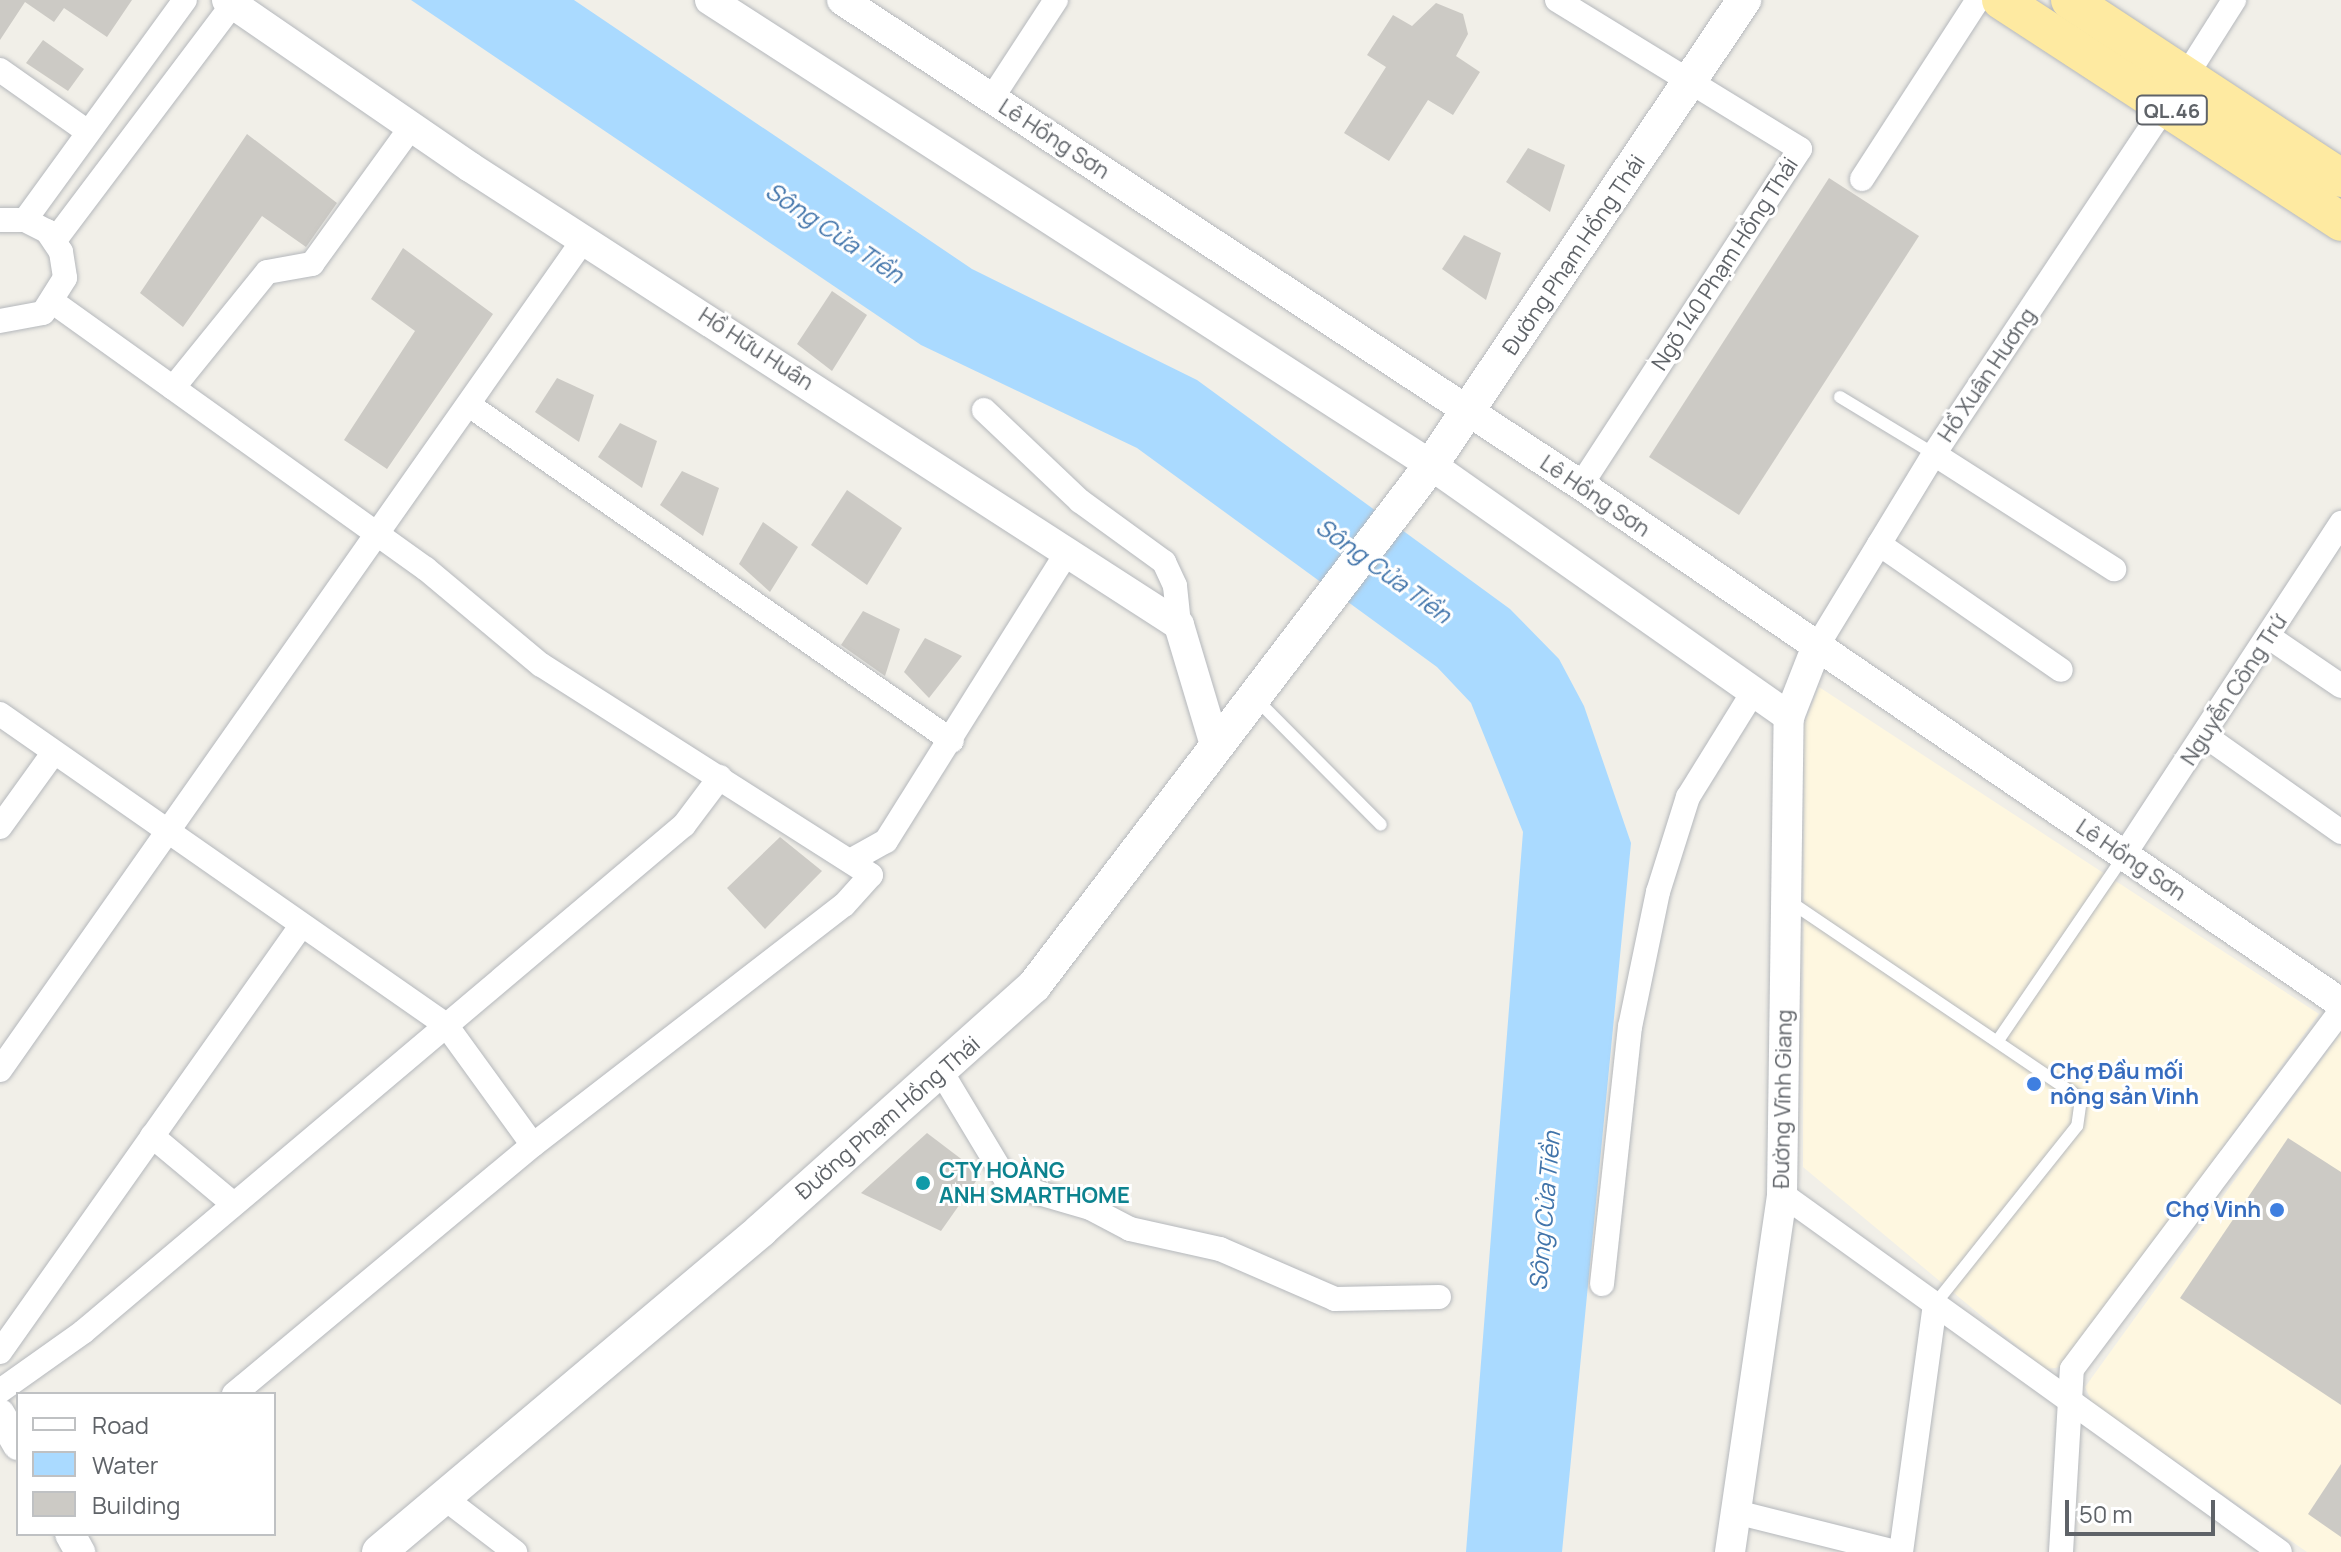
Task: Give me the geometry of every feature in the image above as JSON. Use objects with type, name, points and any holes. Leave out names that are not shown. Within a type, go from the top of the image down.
[{"type":"highway","name":"QL.46","points":[[2001,0],[2341,178]]},
{"type":"highway","name":"QL.46","points":[[2070,0],[2176,91],[2341,222]]},
{"type":"main road","name":"Đường Phạm Hồng Thái","points":[[379,1552],[942,1073],[1034,986],[1431,465],[1691,85],[1744,0]]},
{"type":"street","points":[[25,220],[185,0]]},
{"type":"street","points":[[710,0],[1431,465],[1789,717]]},
{"type":"street","name":"Lê Hồng Sơn","points":[[842,0],[1581,485],[2341,1003]]},
{"type":"street","points":[[992,98],[1056,0]]},
{"type":"street","points":[[1557,0],[1691,85]]},
{"type":"street","points":[[1862,179],[1978,0]]},
{"type":"street","name":"Hồ Xuân Hương","points":[[1816,648],[1934,454],[2234,0]]},
{"type":"street","points":[[55,240],[230,2]]},
{"type":"street","name":"Hồ Hữu Huân","points":[[230,2],[411,127],[1179,625]]},
{"type":"street","points":[[0,70],[88,132]]},
{"type":"street","name":"Ngõ 140 Phạm Hồng Thái","points":[[1581,485],[1800,149],[1691,85]]},
{"type":"street","points":[[173,388],[267,272],[312,264],[411,127]]},
{"type":"street","points":[[0,220],[25,220],[55,240],[65,278],[54,303],[29,321],[0,321]]},
{"type":"street","points":[[0,1070],[172,833],[584,239]]},
{"type":"street","points":[[54,303],[378,536],[541,665],[871,875],[844,905],[533,1145],[236,1392]]},
{"type":"street","points":[[469,405],[952,741]]},
{"type":"street","points":[[984,410],[1080,501],[1164,562],[1175,586],[1179,625],[1216,748]]},
{"type":"street","points":[[1934,454],[2114,569]]},
{"type":"street","name":"Nguyễn Công Trứ","points":[[2124,855],[2341,523]]},
{"type":"street","points":[[1879,544],[2061,670]]},
{"type":"street","points":[[850,861],[886,841],[952,741],[1067,552]]},
{"type":"street","points":[[2269,637],[2341,686]]},
{"type":"street","name":"Đường Vĩnh Giang","points":[[1730,1552],[1782,1194],[1789,717],[1816,648]]},
{"type":"street","points":[[1602,1284],[1630,1027],[1658,892],[1688,797],[1753,692]]},
{"type":"street","points":[[0,714],[446,1025],[533,1145]]},
{"type":"street","points":[[2204,735],[2341,832]]},
{"type":"street","points":[[0,827],[54,752]]},
{"type":"street","points":[[0,1391],[83,1332],[231,1202],[684,825],[720,777]]},
{"type":"street","points":[[0,1352],[301,926]]},
{"type":"street","points":[[2061,1552],[2074,1403],[2070,1374],[2080,1355],[2341,1011]]},
{"type":"street","points":[[942,1073],[1005,1178],[1025,1189],[1090,1208],[1130,1229],[1220,1249],[1335,1299],[1439,1297]]},
{"type":"street","points":[[152,1136],[231,1202]]},
{"type":"street","points":[[1782,1194],[2280,1552]]},
{"type":"street","points":[[1901,1552],[1935,1304]]},
{"type":"street","points":[[0,1414],[16,1442]]},
{"type":"street","points":[[443,1497],[515,1552]]},
{"type":"street","points":[[1736,1512],[1895,1552]]},
{"type":"lane","points":[[1840,397],[1934,454]]},
{"type":"lane","points":[[1254,697],[1381,825]]},
{"type":"lane","points":[[1999,1039],[2124,855]]},
{"type":"lane","points":[[1788,900],[2075,1092],[2083,1113],[1935,1304]]},
{"type":"shaded area","name":"Chợ Đầu mối nông sản Vinh","points":[[1819,687],[2319,1014],[2064,1367],[2045,1369],[1803,1167],[1804,725]]},
{"type":"shaded area","name":"Chợ Vinh","points":[[2341,1033],[2341,1552],[2307,1552],[2093,1404],[2085,1387]]},
{"type":"water","name":"Sông Cửa Tiền","points":[[411,0],[574,0],[972,269],[1197,380],[1510,609],[1559,659],[1584,706],[1631,843],[1562,1552],[1466,1552],[1523,832],[1471,703],[1437,667],[1137,448],[921,345]]},
{"type":"building","points":[[0,0],[132,0],[107,37],[64,8],[54,22],[25,2],[0,40]]},
{"type":"building","points":[[1436,3],[1463,14],[1468,34],[1456,56],[1480,72],[1453,115],[1428,100],[1389,161],[1344,133],[1386,67],[1367,55],[1393,15],[1412,26]]},
{"type":"building","points":[[43,40],[84,69],[68,91],[26,63]]},
{"type":"building","points":[[247,134],[337,203],[306,247],[262,216],[183,327],[140,293]]},
{"type":"building","points":[[1528,148],[1565,165],[1550,212],[1506,182]]},
{"type":"building","points":[[1829,178],[1919,236],[1739,515],[1649,457]]},
{"type":"building","points":[[1464,235],[1501,253],[1486,300],[1442,269]]},
{"type":"building","points":[[403,248],[493,314],[387,469],[344,440],[415,331],[371,299]]},
{"type":"building","points":[[832,291],[867,315],[832,371],[797,344]]},
{"type":"building","points":[[557,378],[594,395],[579,442],[535,412]]},
{"type":"building","points":[[620,423],[657,441],[642,488],[598,457]]},
{"type":"building","points":[[682,471],[719,488],[703,536],[660,505]]},
{"type":"building","points":[[847,490],[902,528],[867,585],[811,545]]},
{"type":"building","points":[[763,522],[798,547],[770,592],[739,564]]},
{"type":"building","points":[[863,611],[900,629],[885,676],[841,645]]},
{"type":"building","points":[[925,638],[962,656],[929,698],[904,672]]},
{"type":"building","points":[[780,837],[822,871],[765,929],[727,888]]},
{"type":"building","name":"CTY HOÀNG ANH SMARTHOME","points":[[927,1133],[981,1174],[941,1231],[861,1193]]},
{"type":"building","points":[[2288,1138],[2341,1172],[2341,1405],[2180,1298]]},
{"type":"building","points":[[2341,1464],[2341,1537],[2308,1514]]},
{"type":"place","name":"Chợ Đầu mối nông sản Vinh","points":[[2034,1084]]},
{"type":"place","name":"CTY HOÀNG ANH SMARTHOME","points":[[923,1183]]},
{"type":"place","name":"Chợ Vinh","points":[[2277,1210]]}]
